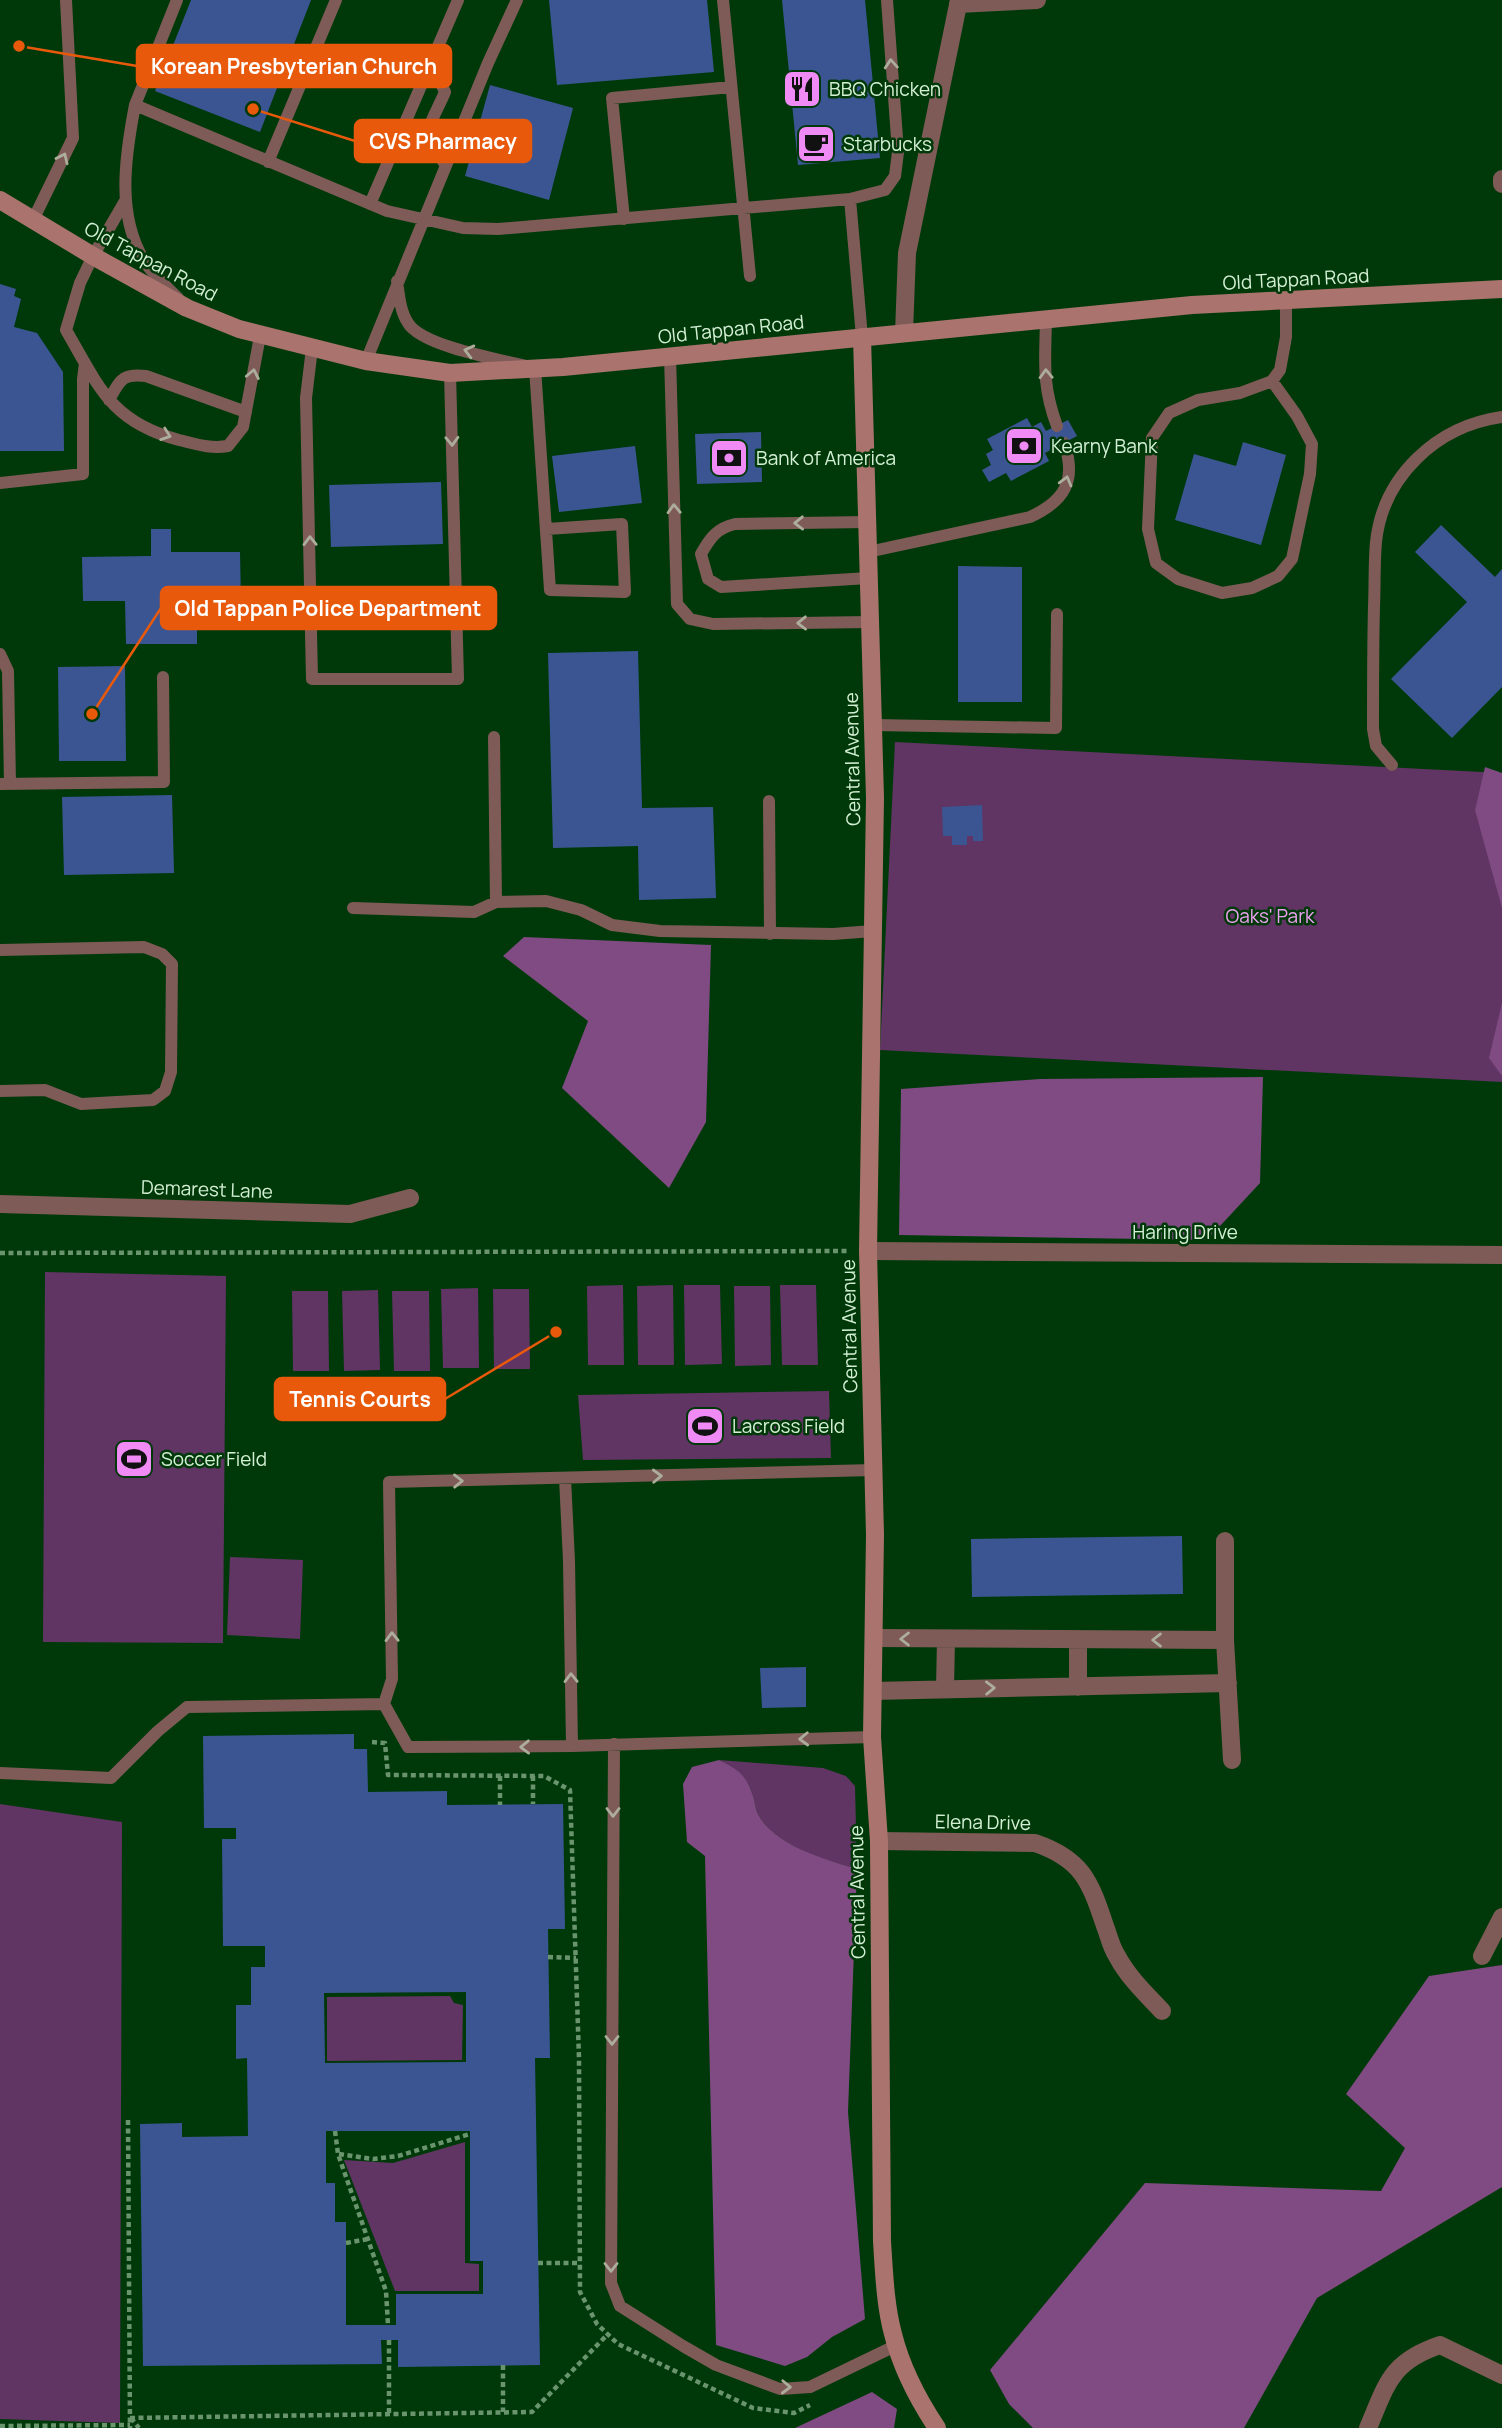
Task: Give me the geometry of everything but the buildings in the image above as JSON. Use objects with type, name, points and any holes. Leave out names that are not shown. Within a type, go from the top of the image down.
[{"type":"street","points":[[904,333],[907,253],[958,2],[1037,0]]},
{"type":"street","name":"Old Tappan Road","points":[[0,200],[187,308],[260,336],[366,361],[450,373],[670,356],[1192,305],[1502,289]]},
{"type":"street","name":"Central Avenue","points":[[862,337],[876,798],[868,1251],[874,1469],[873,1737],[878,1841],[882,2241],[885,2287],[893,2334],[910,2379],[937,2428]]},
{"type":"street","name":"Demarest Lane","points":[[0,1204],[351,1214],[410,1198]]},
{"type":"street","name":"Haring Drive","points":[[868,1251],[1502,1255]]},
{"type":"street","points":[[1225,1541],[1225,1640],[1232,1760]]},
{"type":"street","points":[[874,1639],[1225,1640]]},
{"type":"street","points":[[945,1689],[946,1639]]},
{"type":"street","points":[[1078,1640],[1079,1687]]},
{"type":"street","points":[[873,1690],[1228,1683]]},
{"type":"street","name":"Elena Drive","points":[[878,1841],[1035,1843],[1059,1851],[1080,1869],[1093,1892],[1116,1955],[1136,1984],[1162,2011]]},
{"type":"street","points":[[1482,1956],[1502,1917]]},
{"type":"street","points":[[1368,2428],[1389,2381],[1416,2353],[1440,2345],[1502,2375]]},
{"type":"lane","points":[[33,220],[73,138],[66,0]]},
{"type":"lane","points":[[177,0],[135,105],[130,131],[125,201],[133,239],[147,265],[187,308]]},
{"type":"lane","points":[[268,162],[336,0]]},
{"type":"lane","points":[[370,204],[458,0]]},
{"type":"lane","points":[[366,361],[422,220],[517,0]]},
{"type":"lane","points":[[723,0],[750,276]]},
{"type":"lane","points":[[135,105],[387,212],[463,228],[498,229],[850,200],[886,190],[895,176],[898,152],[887,0]]},
{"type":"lane","points":[[432,64],[445,92],[428,133],[430,144],[446,164]]},
{"type":"lane","points":[[624,219],[612,98],[731,87]]},
{"type":"lane","points":[[850,200],[862,337]]},
{"type":"lane","points":[[125,201],[80,284],[66,330],[109,400],[132,422],[167,436],[213,449],[228,446],[243,427],[260,336]]},
{"type":"lane","points":[[397,281],[402,308],[409,325],[424,337],[447,346],[535,368],[550,590],[625,592],[622,524],[547,529]]},
{"type":"lane","points":[[1272,380],[1297,416],[1311,444],[1310,474],[1292,559],[1278,576],[1252,587],[1222,593],[1178,579],[1156,563],[1148,529],[1152,438],[1169,413],[1198,400],[1240,393],[1272,380],[1280,370],[1286,337],[1286,300]]},
{"type":"lane","points":[[1046,320],[1045,376],[1048,400],[1057,426]]},
{"type":"lane","points":[[312,348],[306,398],[312,679],[458,679],[450,373]]},
{"type":"lane","points":[[670,356],[677,604],[690,619],[713,624],[870,622]]},
{"type":"lane","points":[[0,483],[83,474],[85,363]]},
{"type":"lane","points":[[109,400],[121,379],[132,374],[146,376],[246,412]]},
{"type":"lane","points":[[1392,765],[1376,746],[1373,729],[1376,540],[1387,500],[1401,475],[1440,439],[1468,425],[1502,418]]},
{"type":"lane","points":[[868,552],[1030,517],[1043,511],[1058,500],[1068,479],[1069,466],[1064,443]]},
{"type":"lane","points":[[867,522],[735,524],[721,527],[701,554],[708,579],[721,587],[869,578]]},
{"type":"lane","points":[[312,610],[457,608]]},
{"type":"lane","points":[[873,725],[1056,728],[1057,614]]},
{"type":"lane","points":[[0,653],[8,671],[5,784],[164,782],[163,677]]},
{"type":"lane","points":[[494,737],[496,902]]},
{"type":"lane","points":[[769,801],[770,934]]},
{"type":"lane","points":[[353,908],[474,912],[496,902],[546,901],[582,910],[612,925],[660,931],[833,934],[873,931]]},
{"type":"lane","points":[[0,950],[144,947],[162,954],[172,964],[170,1072],[165,1091],[153,1100],[81,1104],[45,1090],[0,1091]]},
{"type":"lane","points":[[873,1737],[572,1746],[408,1747],[384,1704],[392,1679],[389,1482],[874,1469]]},
{"type":"lane","points":[[565,1478],[572,1746]]},
{"type":"lane","points":[[0,1773],[111,1778],[158,1731],[187,1707],[384,1704]]},
{"type":"lane","points":[[614,1744],[611,2283],[620,2306],[716,2365],[780,2389],[810,2387],[897,2345]]},
{"type":"path","points":[[0,1253],[868,1251]]},
{"type":"path","points":[[500,1776],[500,1805]]},
{"type":"path","points":[[533,1776],[533,1804]]},
{"type":"path","points":[[548,1957],[576,1958]]},
{"type":"path","points":[[0,2426],[130,2427],[128,2120]]},
{"type":"path","points":[[335,2131],[338,2154],[386,2291],[388,2325]]},
{"type":"path","points":[[338,2154],[373,2160],[398,2156],[470,2134]]},
{"type":"path","points":[[346,2243],[368,2239]]},
{"type":"path","points":[[538,2263],[580,2263]]},
{"type":"path","points":[[130,2418],[532,2412],[608,2334]]},
{"type":"path","points":[[388,2340],[389,2414]]},
{"type":"path","points":[[503,2365],[503,2412]]},
{"type":"path","points":[[130,2418],[139,2428]]},
{"type":"green space","name":"Oaks' Park","points":[[895,742],[1502,773],[1502,1082],[880,1050]]},
{"type":"green space","name":"Soccer Field","points":[[45,1272],[226,1276],[223,1643],[43,1642]]},
{"type":"green space","points":[[623,1285],[624,1365],[588,1365],[587,1286]]},
{"type":"green space","points":[[673,1285],[674,1365],[638,1365],[637,1286]]},
{"type":"green space","points":[[684,1285],[720,1285],[722,1364],[685,1365]]},
{"type":"green space","points":[[780,1285],[816,1285],[818,1365],[782,1365]]},
{"type":"green space","points":[[734,1286],[770,1286],[771,1365],[735,1366]]},
{"type":"green space","points":[[478,1288],[479,1368],[443,1368],[441,1289]]},
{"type":"green space","points":[[493,1289],[529,1289],[530,1369],[494,1369]]},
{"type":"green space","points":[[378,1290],[380,1370],[344,1371],[342,1291]]},
{"type":"green space","points":[[292,1291],[328,1291],[329,1371],[293,1371]]},
{"type":"green space","points":[[392,1291],[429,1291],[430,1371],[394,1371]]},
{"type":"green space","name":"Lacross Field","points":[[829,1391],[831,1458],[583,1460],[578,1395]]},
{"type":"green space","points":[[230,1557],[303,1560],[300,1639],[227,1635]]},
{"type":"green space","points":[[719,1760],[823,1768],[846,1776],[855,1786],[857,1869],[802,1850],[776,1835],[758,1814],[752,1793],[743,1776]]},
{"type":"green space","points":[[0,1804],[122,1822],[120,2423],[0,2419]]},
{"type":"green space","points":[[450,1996],[454,2003],[463,2005],[462,2060],[327,2061],[327,1997]]},
{"type":"green space","points":[[465,2142],[465,2263],[479,2264],[479,2291],[395,2291],[344,2160],[393,2163]]},
{"type":"shaded area","points":[[1485,767],[1502,773],[1502,908],[1475,810]]},
{"type":"shaded area","points":[[524,937],[711,945],[706,1122],[669,1188],[562,1088],[588,1021],[503,956]]},
{"type":"shaded area","points":[[1502,1003],[1502,1076],[1489,1058]]},
{"type":"shaded area","points":[[1263,1077],[1260,1183],[1207,1240],[899,1235],[901,1089],[1040,1079]]},
{"type":"shaded area","points":[[719,1760],[743,1776],[752,1793],[758,1814],[776,1835],[802,1850],[857,1869],[848,2112],[865,2319],[832,2337],[807,2357],[785,2366],[716,2345],[705,1856],[687,1842],[683,1784],[692,1767]]},
{"type":"shaded area","points":[[1502,1965],[1502,2187],[1317,2298],[1244,2428],[1033,2428],[1009,2404],[990,2370],[1145,2183],[1381,2191],[1405,2148],[1346,2094],[1429,1976]]},
{"type":"shaded area","points":[[872,2392],[897,2409],[894,2428],[795,2428]]},
{"type":"place","name":"Korean Presbyterian Church","points":[[19,46]]},
{"type":"place","name":"BBQ Chicken","points":[[802,89]]},
{"type":"place","name":"CVS Pharmacy","points":[[253,109]]},
{"type":"place","name":"Starbucks","points":[[816,144]]},
{"type":"place","name":"Kearny Bank","points":[[1024,446]]},
{"type":"place","name":"Bank of America","points":[[729,458]]},
{"type":"place","name":"Old Tappan Police Department","points":[[92,714]]},
{"type":"place","name":"Tennis Courts","points":[[556,1332]]},
{"type":"place","name":"Lacross Field","points":[[705,1426]]},
{"type":"place","name":"Soccer Field","points":[[134,1459]]}]
